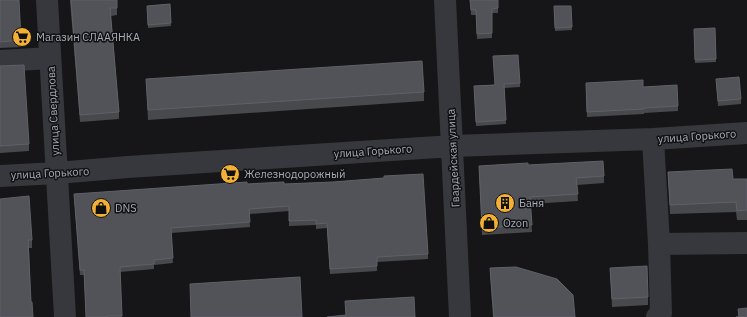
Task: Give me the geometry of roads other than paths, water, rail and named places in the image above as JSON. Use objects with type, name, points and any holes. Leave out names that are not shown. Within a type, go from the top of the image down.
[{"type":"street","name":"улица Свердлова","points":[[47,0],[65,317]]},
{"type":"street","name":"Гвардейская улица","points":[[445,0],[460,317]]},
{"type":"street","points":[[0,61],[50,58]]},
{"type":"street","name":"улица Горького","points":[[0,176],[453,146],[653,139],[747,133]]},
{"type":"street","points":[[653,139],[661,313],[657,317]]},
{"type":"street","points":[[659,244],[747,243]]},
{"type":"place","name":"Магазин СЛААЯНКА","points":[[22,37]]},
{"type":"place","name":"Железнодорожный","points":[[230,174]]},
{"type":"place","name":"Баня","points":[[505,203]]},
{"type":"place","name":"DNS","points":[[101,208]]},
{"type":"place","name":"Ozon","points":[[489,223]]}]
